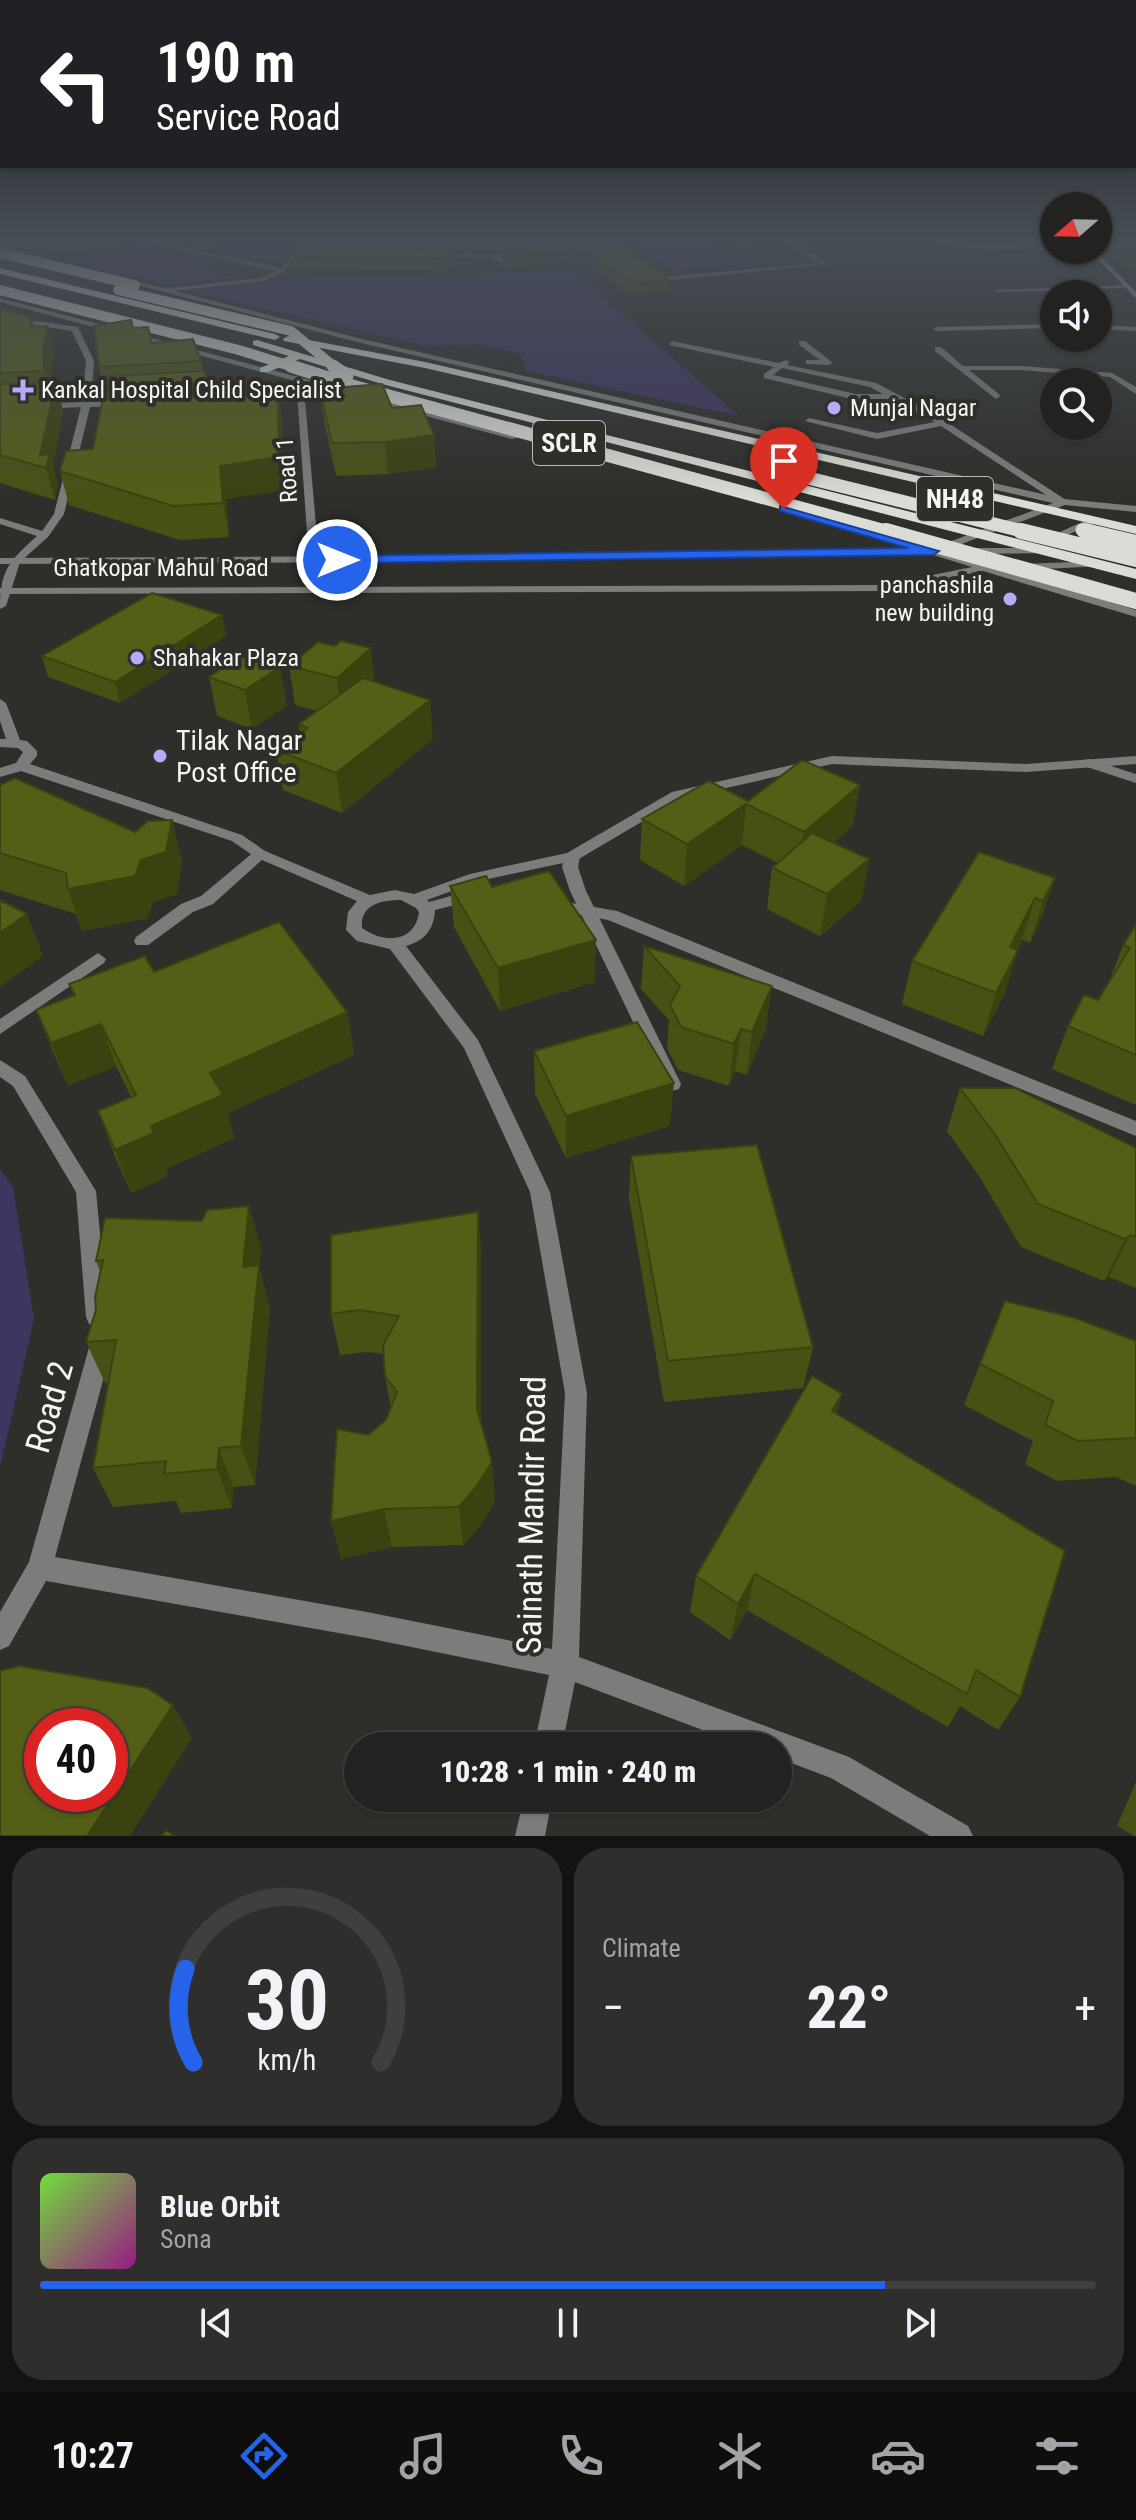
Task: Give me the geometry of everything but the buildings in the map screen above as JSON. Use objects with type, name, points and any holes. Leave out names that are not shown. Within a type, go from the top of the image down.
[{"type":"highway","name":"SCLR","points":[[146,327],[1136,601]]},
{"type":"highway","name":"NH48","points":[[189,327],[1136,556]]},
{"type":"highway","name":"NH48","points":[[232,327],[1136,543]]},
{"type":"highway","name":"SCLR","points":[[276,327],[305,339],[325,362],[345,375],[377,386],[1136,589]]},
{"type":"highway","points":[[293,327],[305,339]]},
{"type":"highway","points":[[275,337],[425,365],[1136,530]]},
{"type":"highway","points":[[345,350],[361,341]]},
{"type":"highway","points":[[257,343],[386,382],[1136,574]]},
{"type":"highway","points":[[264,370],[299,356]]},
{"type":"main road","points":[[1051,551],[1136,556]]},
{"type":"main road","name":"Ghatkopar Mahul Road","points":[[1100,564],[1136,565]]},
{"type":"street","points":[[59,327],[81,327]]},
{"type":"street","points":[[104,327],[933,551],[1136,614]]},
{"type":"street","points":[[306,327],[1064,502],[1136,509]]},
{"type":"street","points":[[937,329],[1027,327]]},
{"type":"street","points":[[1112,328],[1136,329]]},
{"type":"street","points":[[0,606],[15,561],[44,535],[59,514],[86,405],[90,361],[75,329]]},
{"type":"street","points":[[672,343],[844,377],[899,396],[1064,502]]},
{"type":"street","points":[[802,343],[829,363],[790,360],[767,376],[856,397],[899,396]]},
{"type":"street","points":[[938,349],[996,396]]},
{"type":"street","points":[[960,368],[1021,368],[1112,375],[1136,391]]},
{"type":"street","name":"Road 1","points":[[178,399],[301,390],[314,560]]},
{"type":"street","points":[[0,408],[132,402]]},
{"type":"street","points":[[809,421],[877,436],[942,423]]},
{"type":"street","points":[[933,551],[1064,502]]},
{"type":"street","points":[[981,568],[1093,520]]},
{"type":"street","points":[[0,521],[44,535]]},
{"type":"street","name":"Ghatkopar Mahul Road","points":[[0,561],[314,560],[1027,548]]},
{"type":"street","points":[[384,559],[384,590]]},
{"type":"street","name":"Ghatkopar Mahul Road","points":[[3,591],[883,588],[981,568],[1100,564]]},
{"type":"street","points":[[0,703],[7,743],[22,744],[30,751],[30,756],[21,766],[0,773]]},
{"type":"street","points":[[419,903],[475,877],[572,857],[677,795],[832,760],[1026,768],[1136,760]]},
{"type":"street","points":[[1089,763],[1136,779]]},
{"type":"street","points":[[21,766],[237,838],[260,854],[369,900]]},
{"type":"street","points":[[142,941],[187,908],[207,900],[260,854]]},
{"type":"street","points":[[572,857],[573,878],[587,910],[673,1085]]},
{"type":"street","points":[[419,903],[428,919],[425,927],[407,940],[395,944],[369,942],[354,930],[354,913],[369,900],[392,895],[419,903],[489,893]]},
{"type":"street","points":[[531,900],[611,915],[1136,1129]]},
{"type":"street","name":"Sainath Mandir Road","points":[[395,944],[472,1045],[540,1192],[576,1393],[565,1665],[551,1732]]},
{"type":"street","points":[[0,1028],[98,959]]},
{"type":"street","name":"Road 2","points":[[0,1067],[19,1081],[86,1191],[100,1351],[40,1567],[0,1637]]},
{"type":"street","points":[[40,1567],[367,1625],[565,1665],[839,1767],[958,1836]]},
{"type":"street","points":[[530,1836],[535,1812]]},
{"type":"shaded area","points":[[343,327],[637,327],[739,416],[527,371],[521,355],[499,348],[465,344],[431,347]]},
{"type":"shaded area","points":[[0,1169],[13,1187],[34,1319],[0,1467]]},
{"type":"place","name":"Kankal Hospital Child Specialist","points":[[23,390]]},
{"type":"place","name":"Munjal Nagar","points":[[834,408]]},
{"type":"place","name":"panchashila new building","points":[[1010,599]]},
{"type":"place","name":"Shahakar Plaza","points":[[137,658]]},
{"type":"place","name":"Tilak Nagar Post Office","points":[[160,756]]},
{"type":"route","points":[[337,560],[933,551],[784,509]]}]
